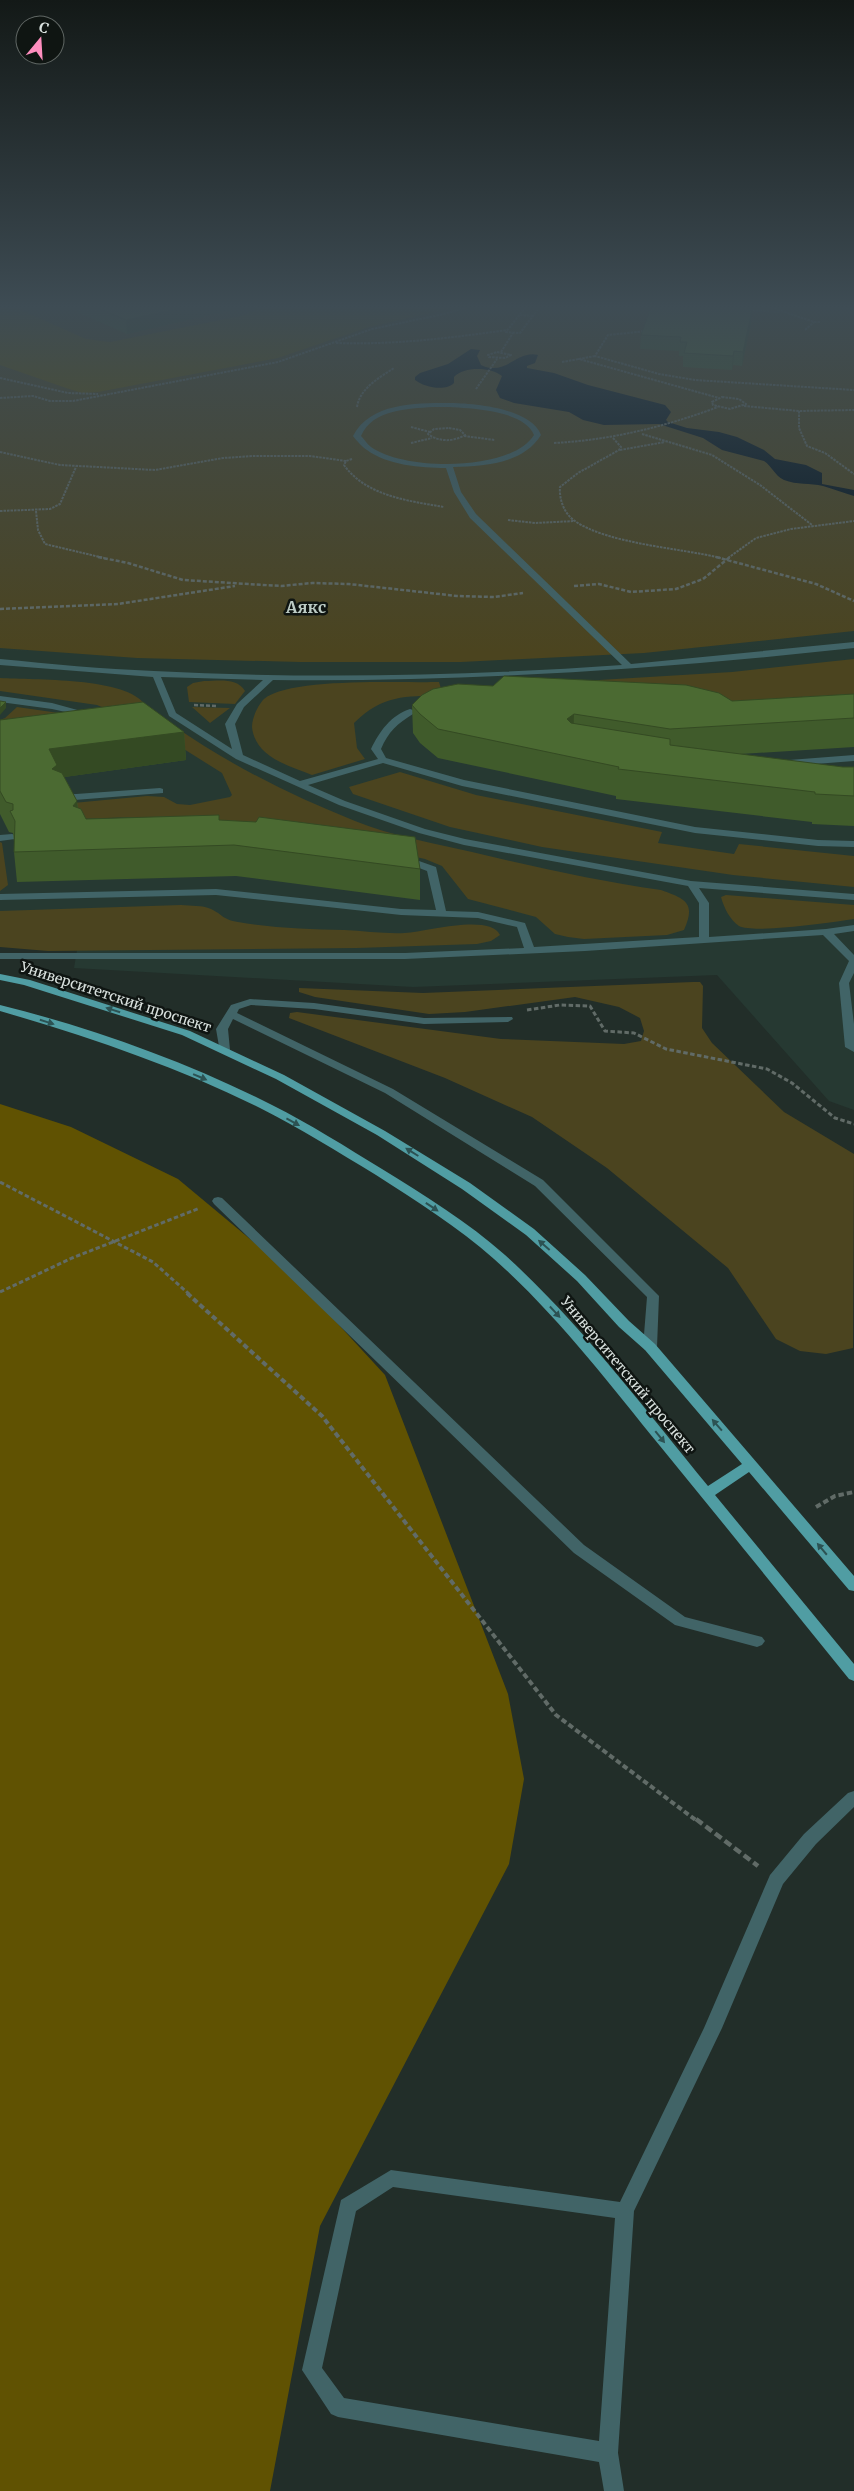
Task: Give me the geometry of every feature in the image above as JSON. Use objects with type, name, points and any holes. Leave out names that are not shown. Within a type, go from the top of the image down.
[{"type":"main road","name":"Университетский проспект","points":[[0,977],[26,982],[186,1033],[224,1050],[280,1077],[364,1123],[466,1186],[545,1245],[582,1278],[624,1324],[650,1348],[854,1586]]},
{"type":"main road","name":"Университетский проспект","points":[[0,1008],[48,1021],[166,1063],[250,1099],[347,1152],[434,1207],[497,1255],[540,1296],[583,1342],[854,1675]]},
{"type":"main road","points":[[706,1494],[751,1464]]},
{"type":"street","points":[[370,420],[358,429],[357,436],[360,443],[374,452],[413,463],[449,465],[474,464],[509,457],[532,444],[536,432],[532,425],[523,420]]},
{"type":"street","points":[[449,465],[453,484],[470,513],[629,667]]},
{"type":"street","points":[[0,662],[156,674],[456,680],[731,660],[854,645]]},
{"type":"street","points":[[156,674],[166,704],[167,715],[240,757],[342,803],[422,831],[473,844],[691,884],[854,897]]},
{"type":"street","points":[[240,757],[230,724],[240,706],[271,677]]},
{"type":"street","points":[[0,698],[52,706],[94,716]]},
{"type":"street","points":[[383,760],[376,749],[380,740],[390,724],[410,712]]},
{"type":"street","points":[[774,765],[854,758]]},
{"type":"street","points":[[300,784],[383,760],[462,783],[695,830],[818,843],[854,844]]},
{"type":"street","points":[[62,798],[160,791]]},
{"type":"street","points":[[0,838],[12,837]]},
{"type":"street","points":[[392,856],[411,859],[432,869],[442,914]]},
{"type":"street","points":[[691,884],[704,903],[704,940]]},
{"type":"street","points":[[0,897],[216,892],[401,912],[478,915],[521,925],[530,950]]},
{"type":"street","points":[[0,956],[405,956],[704,940],[826,932],[854,928]]},
{"type":"street","points":[[826,932],[854,961],[844,982],[851,1046],[854,1049]]},
{"type":"street","points":[[224,1050],[222,1030],[235,1007],[250,1002],[314,1006],[424,1021],[508,1019]]},
{"type":"street","points":[[231,1014],[389,1091],[538,1183],[654,1296],[650,1348]]},
{"type":"street","points":[[218,1201],[579,1548],[680,1620],[758,1641]]},
{"type":"street","points":[[614,2491],[608,2453],[625,2211],[713,2028],[776,1880],[810,1839],[854,1797]]},
{"type":"street","points":[[608,2453],[338,2407],[312,2370],[348,2206],[391,2178],[625,2211]]},
{"type":"path","points":[[532,444],[613,438],[641,433],[685,420]]},
{"type":"path","points":[[799,420],[799,428],[807,446],[825,453],[854,474]]},
{"type":"path","points":[[437,428],[457,429],[465,435],[448,440],[429,436],[430,432],[437,428]]},
{"type":"path","points":[[641,433],[712,455],[730,464],[782,500],[812,525]]},
{"type":"path","points":[[613,438],[621,447],[619,450]]},
{"type":"path","points":[[667,442],[619,450],[578,473],[560,486],[559,494],[568,515],[575,520],[637,542],[725,560],[799,579],[829,588],[845,599],[854,601]]},
{"type":"path","points":[[1,452],[25,459],[76,467],[156,470],[223,458],[290,454],[346,461],[374,452]]},
{"type":"path","points":[[346,461],[344,465],[348,475],[387,494],[470,513],[535,523],[575,520]]},
{"type":"path","points":[[0,511],[36,511],[50,509],[60,504],[76,467]]},
{"type":"path","points":[[36,511],[38,530],[45,544],[128,563],[183,580],[281,586],[312,583],[349,584],[457,596],[494,597],[600,584],[630,592],[654,592],[676,589],[703,580],[725,560],[756,538],[812,525],[854,521]]},
{"type":"path","points":[[0,609],[41,609],[202,593],[240,584]]},
{"type":"path","points":[[166,704],[240,706]]},
{"type":"path","points":[[508,1019],[530,1008],[560,1005],[590,1006],[605,1031],[634,1033],[666,1049],[767,1069],[792,1084],[835,1118],[854,1124]]},
{"type":"path","points":[[0,1182],[153,1262],[322,1416],[556,1715],[776,1880]]},
{"type":"path","points":[[0,1292],[72,1258],[218,1201]]},
{"type":"path","points":[[796,1518],[835,1496],[854,1492]]},
{"type":"shaded area","points":[[0,420],[854,420],[854,1110],[829,1101],[717,975],[413,987],[74,968],[78,944],[0,940]]},
{"type":"shaded area","points":[[0,420],[854,420],[854,631],[644,653],[461,662],[300,662],[137,658],[0,648]]},
{"type":"shaded area","points":[[854,659],[854,696],[760,705],[501,686],[732,672]]},
{"type":"shaded area","points":[[0,678],[56,680],[100,685],[120,689],[135,696],[145,705],[116,713],[97,705],[0,691]]},
{"type":"shaded area","points":[[221,680],[232,682],[242,687],[245,691],[235,704],[189,702],[187,687],[193,683]]},
{"type":"shaded area","points":[[439,682],[443,695],[406,697],[385,702],[354,723],[357,748],[365,759],[312,775],[274,759],[259,746],[254,737],[252,723],[258,708],[264,699],[277,692],[321,684]]},
{"type":"shaded area","points":[[17,707],[80,716],[0,733],[0,720]]},
{"type":"shaded area","points":[[192,707],[230,708],[210,723]]},
{"type":"shaded area","points":[[174,726],[217,754],[262,779],[331,811],[383,831],[519,863],[670,893],[682,899],[689,908],[684,930],[667,935],[584,939],[568,937],[555,934],[536,917],[468,899],[442,866],[425,859],[380,849],[135,817],[81,819],[73,803],[147,796],[164,797],[177,804],[190,805],[232,795],[222,773],[179,746]]},
{"type":"shaded area","points":[[400,772],[476,795],[662,832],[658,843],[734,854],[739,844],[854,856],[854,887],[733,875],[542,847],[450,827],[353,794],[349,787]]},
{"type":"shaded area","points":[[0,842],[2,843],[8,885],[0,891]]},
{"type":"shaded area","points":[[726,895],[854,905],[854,919],[795,927],[748,928],[739,926],[730,917],[721,897]]},
{"type":"shaded area","points":[[181,905],[208,908],[233,921],[278,927],[398,933],[471,924],[484,925],[494,929],[500,935],[491,941],[477,944],[357,948],[48,951],[0,947],[0,911]]},
{"type":"shaded area","points":[[700,982],[703,986],[702,1028],[712,1043],[784,1112],[854,1154],[853,1348],[826,1354],[800,1351],[776,1339],[728,1268],[607,1168],[532,1117],[445,1078],[289,1018],[290,1013],[297,1012],[501,1039],[624,1044],[641,1041],[644,1031],[640,1018],[619,1007],[575,997],[465,1012],[429,1014],[315,997],[299,992],[299,988],[423,993]]},
{"type":"shaded area","points":[[0,1104],[71,1127],[178,1179],[292,1274],[385,1375],[508,1694],[524,1779],[509,1864],[320,2226],[270,2491],[0,2491]]},
{"type":"water","points":[[584,420],[666,420],[687,428],[719,432],[737,437],[764,450],[775,459],[806,465],[822,473],[822,484],[854,490],[854,496],[823,486],[784,480],[764,461],[722,450],[703,438],[659,424],[604,425]]},
{"type":"building","points":[[504,676],[686,685],[719,693],[732,701],[854,694],[854,718],[670,729],[574,714],[567,719],[571,723],[670,739],[670,745],[854,767],[854,796],[815,794],[815,792],[618,769],[619,767],[438,729],[412,705],[422,695],[433,689],[458,684],[493,686]]},
{"type":"building","points":[[0,701],[6,702],[0,708]]},
{"type":"building","points":[[143,702],[184,732],[49,749],[57,765],[52,769],[62,773],[77,801],[73,806],[81,809],[86,819],[219,815],[219,820],[256,822],[259,817],[415,837],[420,869],[234,845],[14,852],[15,821],[10,811],[13,810],[13,804],[6,802],[0,791],[0,720]]},
{"type":"district","name":"Аякс","points":[[306,607]]}]
